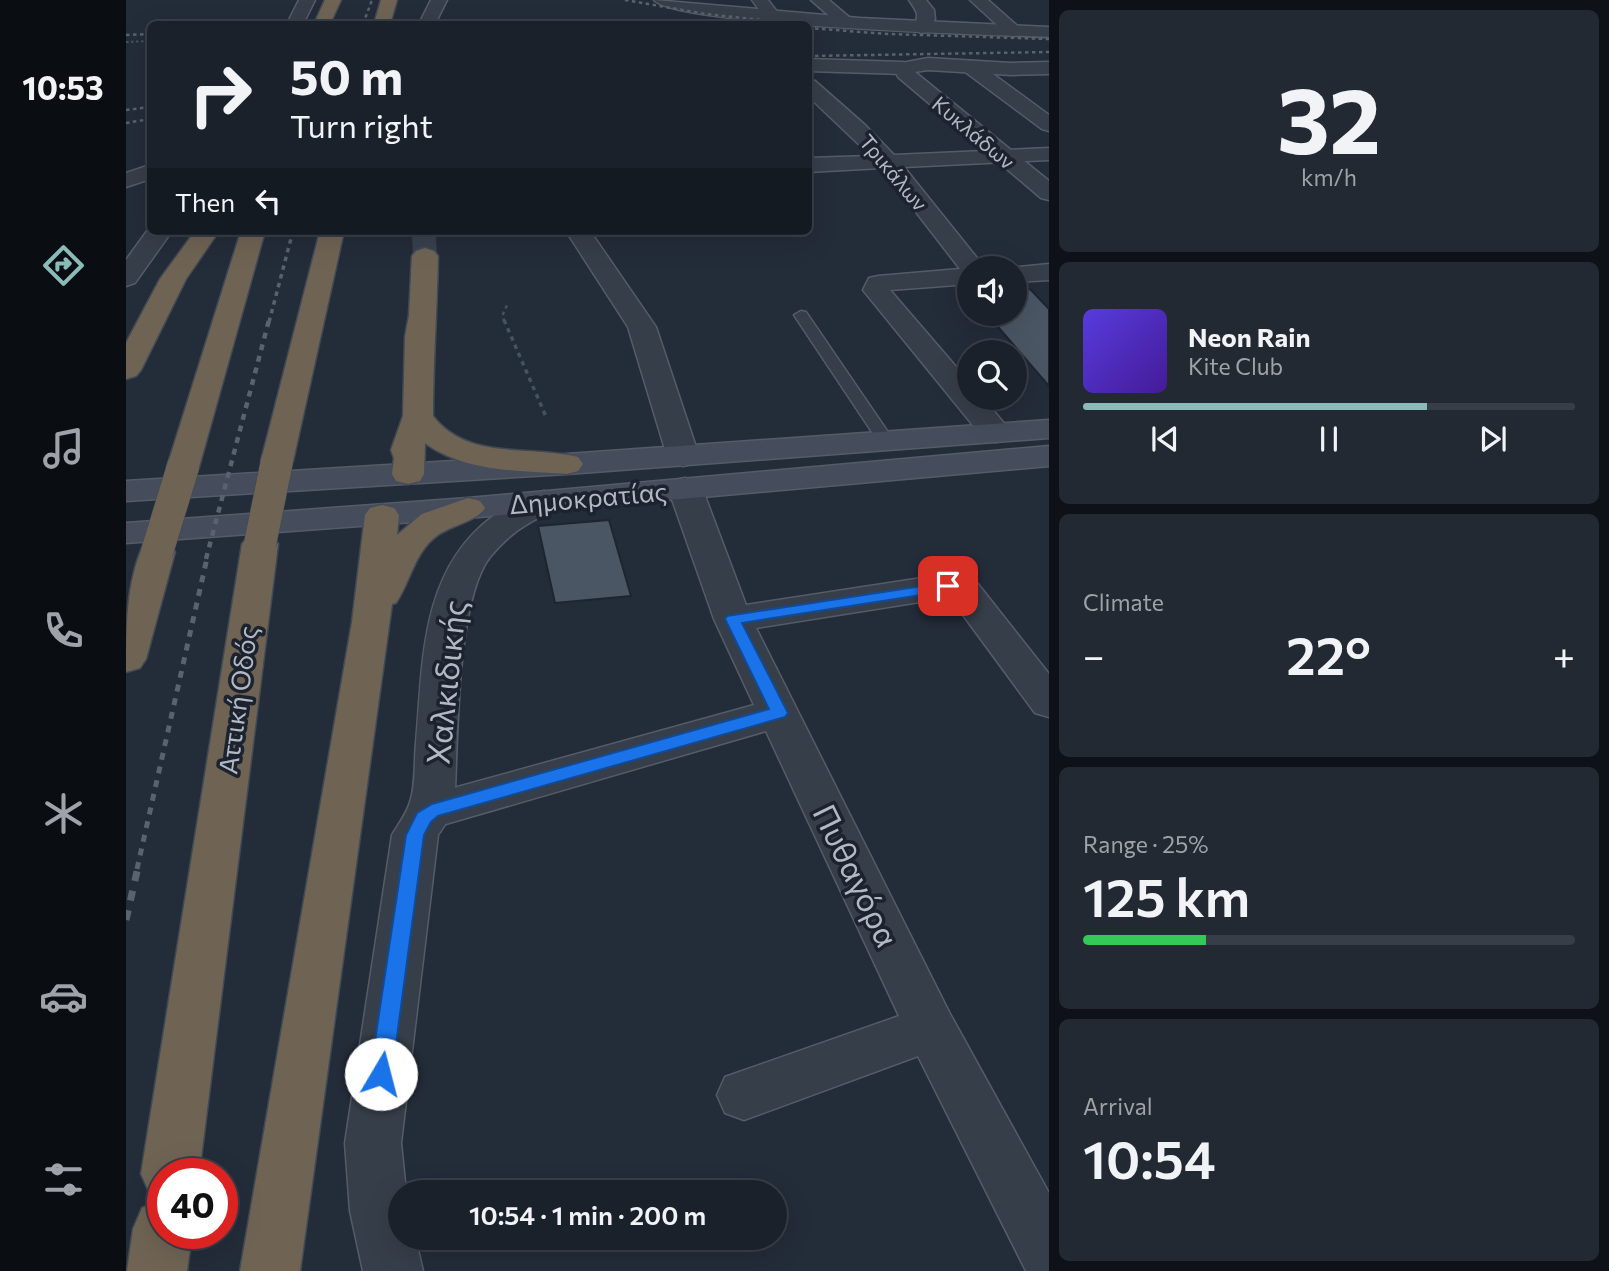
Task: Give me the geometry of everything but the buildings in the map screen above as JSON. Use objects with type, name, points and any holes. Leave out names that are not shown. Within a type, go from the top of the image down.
[{"type":"highway","points":[[323,21],[333,0]]},
{"type":"highway","points":[[383,21],[388,2]]},
{"type":"highway","points":[[388,2],[391,21]]},
{"type":"highway","points":[[126,370],[173,279],[204,235]]},
{"type":"highway","points":[[126,659],[252,235]]},
{"type":"highway","name":"Αττική Οδός","points":[[172,1158],[260,544],[331,235]]},
{"type":"highway","points":[[408,474],[410,458],[407,450],[418,416],[419,337],[423,315],[425,241]]},
{"type":"highway","points":[[418,416],[424,429],[439,440],[555,482]]},
{"type":"highway","points":[[371,622],[403,549],[430,523],[468,508]]},
{"type":"highway","points":[[270,1271],[371,622],[382,515]]},
{"type":"highway","points":[[157,1271],[160,1249]]},
{"type":"main road","name":"Δημοκρατίας","points":[[126,533],[468,508],[555,482],[684,472],[886,440],[1049,429]]},
{"type":"main road","name":"Δημοκρατίας","points":[[126,491],[408,474],[555,482],[684,472],[1049,456]]},
{"type":"main road","points":[[382,515],[408,474]]},
{"type":"street","points":[[296,21],[307,0]]},
{"type":"street","points":[[428,21],[439,0]]},
{"type":"street","points":[[760,0],[773,16]]},
{"type":"street","points":[[818,0],[848,23]]},
{"type":"street","points":[[917,0],[926,10],[927,19],[921,27]]},
{"type":"street","points":[[978,0],[1014,31]]},
{"type":"street","points":[[664,1],[848,23],[1049,32]]},
{"type":"street","points":[[812,65],[903,68],[928,64],[1011,69],[1049,68]]},
{"type":"street","points":[[971,67],[1049,125]]},
{"type":"street","name":"Κυκλάδων","points":[[903,68],[905,74],[1049,193]]},
{"type":"street","points":[[1011,69],[1047,102]]},
{"type":"street","name":"Τρικάλων","points":[[812,89],[858,129],[888,161],[963,256]]},
{"type":"street","points":[[812,165],[1049,154]]},
{"type":"street","points":[[126,170],[147,164]]},
{"type":"street","points":[[126,180],[147,173]]},
{"type":"street","points":[[126,278],[157,235]]},
{"type":"street","name":"Πυθαγόρα","points":[[581,235],[642,327],[684,472],[733,619],[931,1028],[1049,1253]]},
{"type":"street","points":[[1027,273],[1049,272]]},
{"type":"street","points":[[957,277],[890,282],[878,284],[876,290],[996,433]]},
{"type":"street","name":"Χαλκιδικής","points":[[393,1271],[379,1211],[373,1143],[415,835],[424,818],[432,811],[447,619],[456,585],[471,559],[491,534],[555,482]]},
{"type":"street","points":[[733,619],[957,587],[965,592],[1049,703]]},
{"type":"street","points":[[432,811],[779,713]]},
{"type":"street","points":[[744,1095],[931,1028]]},
{"type":"lane","points":[[801,315],[886,440]]},
{"type":"path","points":[[126,42],[147,41]]},
{"type":"path","points":[[508,303],[503,314],[505,323],[547,419]]},
{"type":"tunnel","points":[[424,236],[425,256]]},
{"type":"railway","points":[[364,21],[372,0]]},
{"type":"railway","points":[[625,0],[706,14],[771,21]]},
{"type":"railway","points":[[812,28],[888,34],[1049,39]]},
{"type":"railway","points":[[126,35],[147,34]]},
{"type":"railway","points":[[812,56],[1049,52]]},
{"type":"railway","points":[[126,110],[147,107]]},
{"type":"railway","points":[[126,123],[147,120]]},
{"type":"railway","points":[[269,322],[292,235]]},
{"type":"railway","points":[[206,559],[269,320]]},
{"type":"railway","points":[[137,869],[207,558]]},
{"type":"railway","points":[[126,920],[138,867]]},
{"type":"route","points":[[381,1074],[415,835],[418,826],[432,811],[779,713],[733,619],[948,586]]}]
